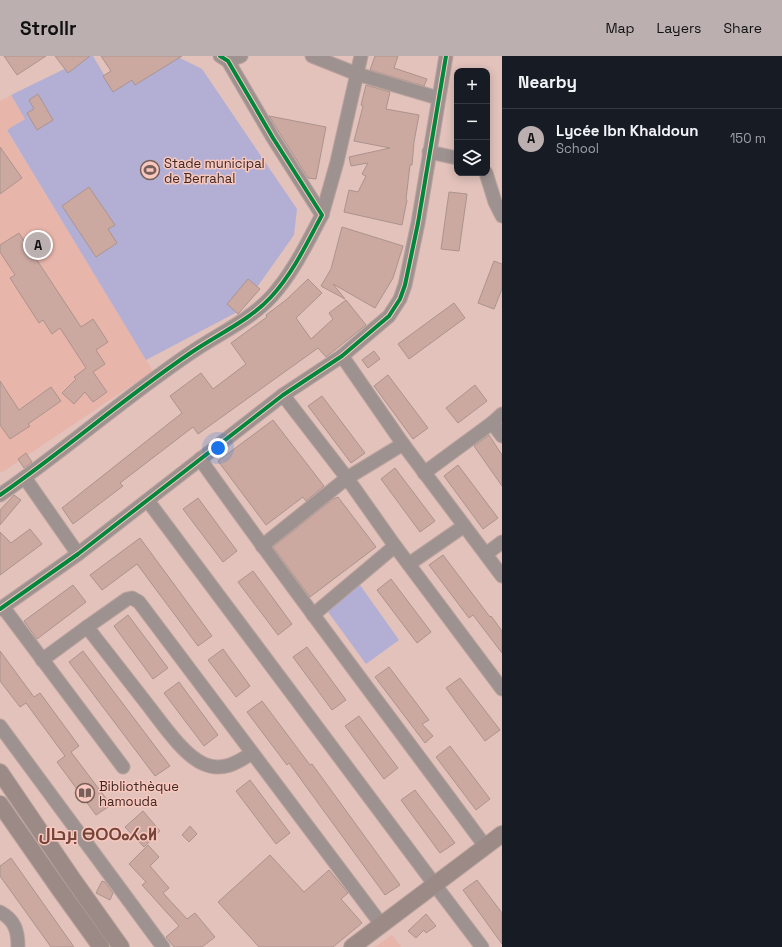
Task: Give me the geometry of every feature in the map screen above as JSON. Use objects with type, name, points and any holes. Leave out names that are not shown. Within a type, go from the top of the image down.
[{"type":"main road","points":[[0,772],[121,947]]},
{"type":"main road","points":[[0,804],[101,947]]},
{"type":"main road","points":[[352,947],[502,834]]},
{"type":"street","points":[[240,56],[224,59],[322,215]]},
{"type":"street","points":[[312,56],[358,74],[438,98]]},
{"type":"street","points":[[0,495],[25,478],[184,358],[256,310],[271,297],[287,276],[322,215],[337,162],[361,56]]},
{"type":"street","points":[[123,767],[2,608],[78,554],[148,501],[282,395],[342,356],[389,316],[400,299],[405,285],[416,231],[446,56]]},
{"type":"street","points":[[429,152],[454,157]]},
{"type":"street","points":[[487,176],[495,202],[502,216]]},
{"type":"street","points":[[342,356],[424,474],[502,576]]},
{"type":"street","points":[[282,395],[347,478],[395,546],[502,689]]},
{"type":"street","points":[[424,474],[502,414]]},
{"type":"street","points":[[492,423],[502,436]]},
{"type":"street","points":[[262,546],[347,478],[403,444]]},
{"type":"street","points":[[200,459],[262,546],[485,846]]},
{"type":"street","points":[[25,478],[78,554]]},
{"type":"street","points":[[148,501],[482,947]]},
{"type":"street","points":[[409,564],[464,526]]},
{"type":"street","points":[[486,554],[502,542]]},
{"type":"street","points":[[313,614],[395,546]]},
{"type":"street","points":[[42,660],[127,599],[132,598],[139,602],[382,924]]},
{"type":"street","points":[[86,627],[171,734],[193,758],[204,765],[221,767],[238,762],[252,752]]},
{"type":"street","points":[[0,726],[163,947]]},
{"type":"street","points":[[0,912],[10,919],[16,927],[18,933],[18,947]]},
{"type":"shaded area","name":"Stade municipal de Berrahal","points":[[93,56],[109,83],[178,57],[202,69],[297,209],[294,235],[241,310],[146,360],[7,130],[25,119],[11,95]]},
{"type":"shaded area","points":[[11,95],[25,119],[7,131],[153,371],[1,473],[0,101]]},
{"type":"shaded area","points":[[360,585],[399,640],[366,664],[326,609]]},
{"type":"shaded area","points":[[392,935],[401,947],[375,947]]},
{"type":"building","points":[[4,56],[46,56],[17,75]]},
{"type":"building","points":[[55,56],[90,56],[68,73]]},
{"type":"building","points":[[101,56],[182,56],[135,85],[132,80],[113,92],[103,76],[111,71]]},
{"type":"building","points":[[375,56],[398,56],[394,68],[427,79],[424,86],[370,70]]},
{"type":"building","points":[[366,85],[390,92],[386,109],[419,115],[414,142],[412,165],[410,165],[407,200],[402,225],[344,212],[349,190],[358,192],[366,176],[362,174],[368,163],[351,166],[349,157],[390,148],[354,141],[363,106],[361,105]]},
{"type":"building","points":[[38,94],[53,120],[37,130],[27,113],[34,109],[29,100]]},
{"type":"building","points":[[269,116],[326,127],[316,179],[308,178]]},
{"type":"building","points":[[0,147],[22,178],[0,194]]},
{"type":"building","points":[[89,187],[115,225],[108,229],[117,243],[96,257],[62,206]]},
{"type":"building","points":[[449,192],[467,194],[459,251],[441,249]]},
{"type":"building","points":[[342,227],[403,246],[393,278],[375,308],[333,284],[345,299],[321,286],[331,269]]},
{"type":"building","points":[[19,233],[81,327],[93,319],[108,342],[96,350],[105,364],[93,372],[107,392],[93,402],[85,392],[74,404],[62,393],[76,379],[74,377],[86,368],[60,328],[52,334],[43,320],[39,323],[10,278],[15,275],[0,252],[0,245]]},
{"type":"building","points":[[494,261],[502,264],[502,289],[494,309],[478,303]]},
{"type":"building","points":[[248,279],[260,289],[238,314],[227,304]]},
{"type":"building","points":[[308,279],[322,293],[296,318],[311,339],[333,319],[329,313],[346,300],[366,325],[326,357],[318,348],[198,434],[193,427],[120,483],[123,486],[73,524],[62,508],[182,413],[170,396],[201,373],[213,389],[246,364],[231,343],[267,317],[266,315],[286,300]]},
{"type":"building","points":[[454,303],[465,318],[409,359],[398,344]]},
{"type":"building","points":[[374,351],[380,359],[368,368],[362,360]]},
{"type":"building","points":[[388,375],[428,428],[413,439],[374,386]]},
{"type":"building","points":[[0,381],[19,410],[51,387],[61,401],[28,424],[30,426],[10,439],[0,425]]},
{"type":"building","points":[[475,385],[487,401],[458,423],[446,408]]},
{"type":"building","points":[[322,396],[365,453],[351,463],[308,406]]},
{"type":"building","points":[[273,420],[324,486],[306,501],[303,497],[266,525],[218,461]]},
{"type":"building","points":[[489,435],[502,455],[502,486],[474,446]]},
{"type":"building","points":[[26,453],[32,462],[24,468],[18,459]]},
{"type":"building","points":[[458,465],[498,518],[483,529],[444,476]]},
{"type":"building","points":[[395,468],[435,521],[420,532],[381,479]]},
{"type":"building","points":[[14,495],[21,500],[0,525],[0,510]]},
{"type":"building","points":[[338,497],[376,547],[310,597],[273,547],[333,499]]},
{"type":"building","points":[[198,498],[237,551],[223,562],[183,509]]},
{"type":"building","points":[[30,529],[42,544],[0,575],[0,532],[11,543]]},
{"type":"building","points":[[140,538],[212,636],[198,646],[137,564],[102,590],[90,575]]},
{"type":"building","points":[[443,555],[502,631],[502,653],[473,615],[469,618],[429,565]]},
{"type":"building","points":[[253,571],[292,624],[278,635],[238,582]]},
{"type":"building","points":[[391,579],[431,632],[417,643],[377,590]]},
{"type":"building","points":[[73,585],[86,602],[37,639],[24,621]]},
{"type":"building","points":[[128,615],[168,668],[153,679],[114,626]]},
{"type":"building","points":[[307,647],[346,700],[332,710],[293,657]]},
{"type":"building","points":[[223,649],[250,686],[236,697],[208,660]]},
{"type":"building","points":[[0,651],[34,697],[40,693],[79,746],[71,752],[111,805],[96,815],[57,762],[65,756],[26,703],[20,707],[0,681]]},
{"type":"building","points":[[83,651],[170,766],[155,776],[69,662]]},
{"type":"building","points":[[389,667],[429,720],[422,724],[433,736],[425,743],[375,677]]},
{"type":"building","points":[[460,678],[500,730],[485,741],[446,688]]},
{"type":"building","points":[[179,682],[218,735],[204,746],[164,693]]},
{"type":"building","points":[[262,701],[310,765],[312,764],[400,885],[385,895],[289,763],[287,765],[247,712]]},
{"type":"building","points":[[359,716],[398,768],[384,779],[345,726]]},
{"type":"building","points":[[450,746],[490,799],[476,810],[436,757]]},
{"type":"building","points":[[250,780],[290,833],[276,844],[236,791]]},
{"type":"building","points":[[415,790],[455,843],[440,853],[401,800]]},
{"type":"building","points":[[143,811],[160,831],[144,847],[125,827]]},
{"type":"building","points":[[190,826],[197,834],[189,842],[182,835]]},
{"type":"building","points":[[148,845],[159,857],[150,866],[169,888],[163,893],[187,919],[195,913],[215,937],[202,947],[174,947],[166,937],[179,926],[142,885],[146,882],[129,864]]},
{"type":"building","points":[[270,855],[304,892],[329,870],[348,893],[341,899],[362,923],[333,947],[259,947],[218,902]]},
{"type":"building","points":[[11,858],[74,947],[51,947],[0,876],[0,866]]},
{"type":"building","points":[[477,880],[502,913],[502,944],[463,890]]},
{"type":"building","points":[[102,881],[105,882],[113,893],[110,900],[96,893]]},
{"type":"building","points":[[426,914],[436,926],[426,933],[424,930],[416,938],[408,931]]},
{"type":"cycle path","points":[[0,495],[165,371],[199,347],[243,321],[262,306],[279,288],[293,268],[322,215],[273,138],[228,61],[220,56]]},
{"type":"cycle path","points":[[0,609],[78,554],[283,395],[342,356],[389,316],[400,299],[405,285],[418,223],[446,56]]},
{"type":"place","name":"Stade municipal de Berrahal","points":[[150,170]]},
{"type":"place","name":"Lycée Ibn Khaldoun","points":[[38,245]]},
{"type":"place","name":"Bibliothèque hamouda","points":[[85,793]]},
{"type":"district","name":"برحال ⴱⵔⵔⴰⵃⴰⵍ","points":[[98,834]]}]
